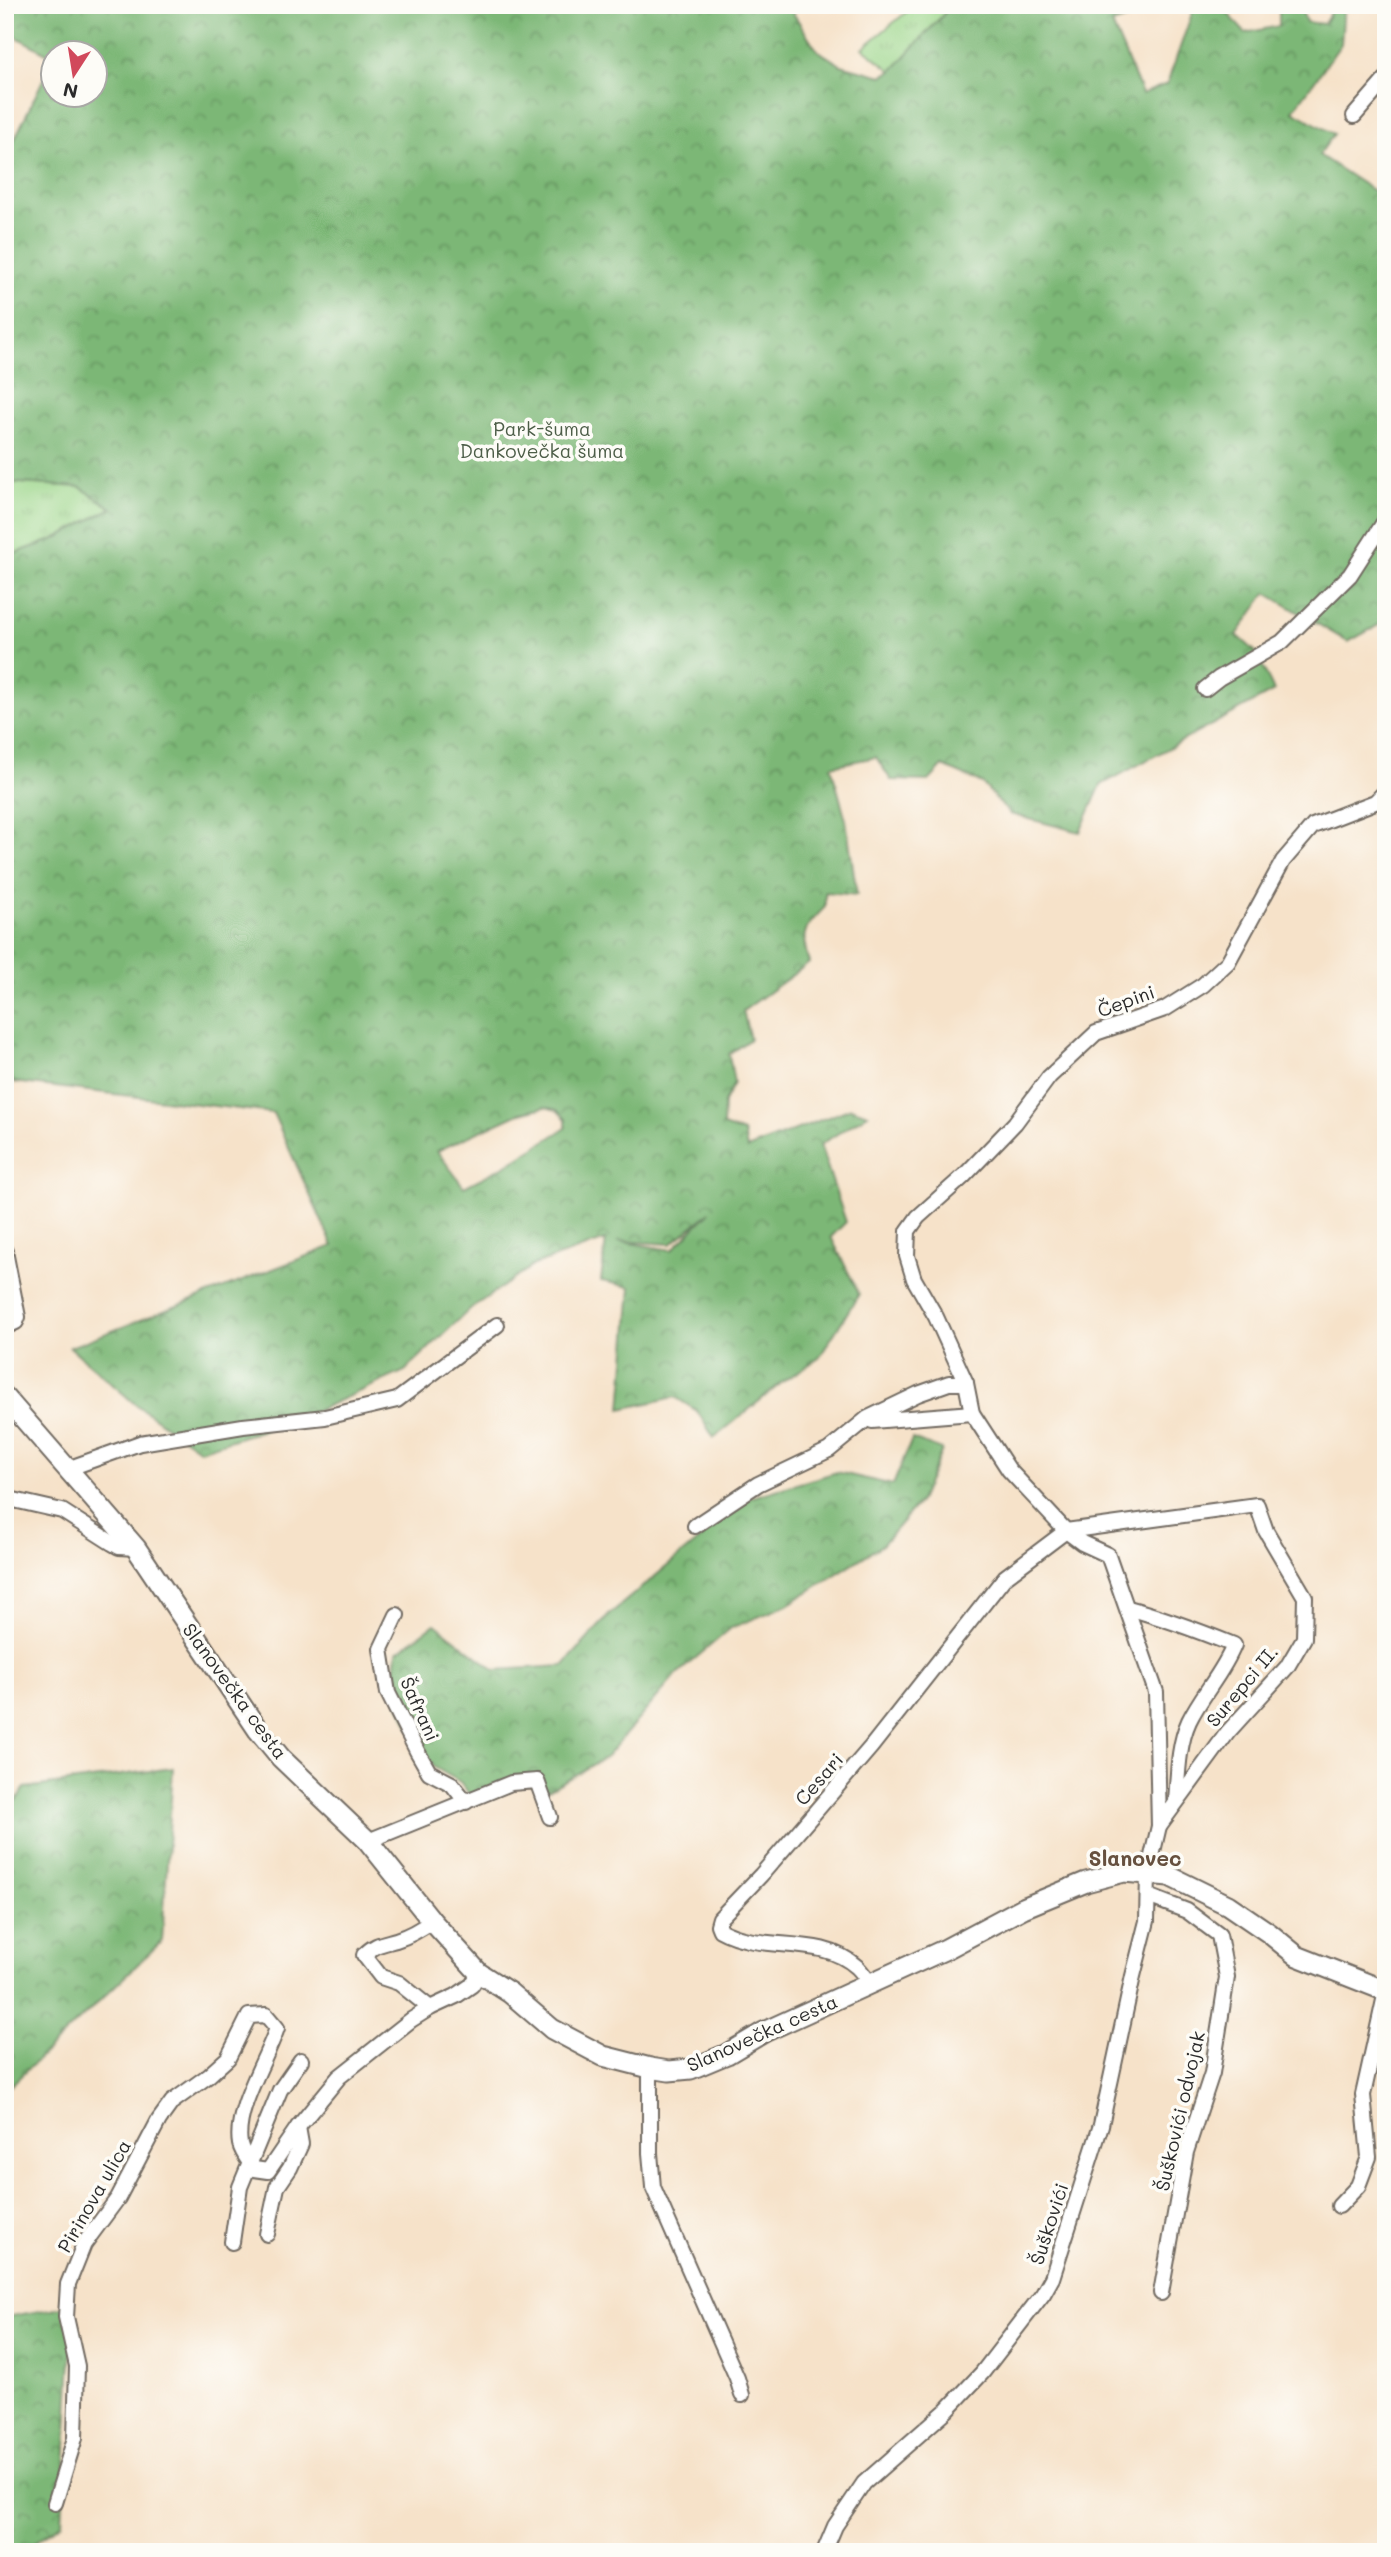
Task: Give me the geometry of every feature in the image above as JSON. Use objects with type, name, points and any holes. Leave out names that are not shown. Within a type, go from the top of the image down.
[{"type":"street","points":[[1354,116],[1386,79]]},
{"type":"street","points":[[1205,689],[1282,642],[1350,575],[1386,519]]},
{"type":"street","name":"Čepini","points":[[966,1383],[936,1317],[914,1279],[907,1256],[908,1231],[918,1217],[964,1176],[1015,1123],[1049,1077],[1096,1032],[1165,1009],[1203,985],[1228,962],[1283,861],[1312,826],[1375,802],[1386,791]]},
{"type":"street","points":[[5,1251],[18,1317],[16,1322],[5,1327]]},
{"type":"street","points":[[66,1469],[140,1443],[243,1426],[325,1418],[397,1400],[497,1325]]},
{"type":"street","points":[[695,1526],[758,1484],[829,1450],[864,1422],[918,1394],[949,1382],[966,1383],[972,1413],[1009,1469],[1066,1531],[1082,1543],[1108,1555],[1128,1608],[1156,1692],[1159,1826],[1148,1873]]},
{"type":"street","name":"Slanovečka cesta","points":[[5,1396],[136,1548],[258,1730],[281,1758],[368,1842],[479,1973],[510,1993],[552,2029],[603,2056],[669,2071],[691,2069],[727,2054],[764,2032],[946,1950],[1023,1908],[1086,1882],[1124,1872],[1169,1876],[1228,1905],[1297,1956],[1386,1991]]},
{"type":"street","points":[[864,1422],[972,1413]]},
{"type":"street","points":[[5,1498],[62,1511],[119,1547],[136,1548]]},
{"type":"street","name":"Surepci II.","points":[[1066,1531],[1256,1505],[1272,1542],[1305,1597],[1304,1638],[1287,1667],[1227,1732],[1159,1826]]},
{"type":"street","name":"Cesari","points":[[871,1984],[858,1967],[831,1951],[796,1945],[769,1945],[740,1939],[720,1930],[720,1918],[761,1875],[871,1747],[1005,1577],[1066,1531]]},
{"type":"street","points":[[1128,1608],[1176,1621],[1186,1628],[1234,1645],[1227,1664],[1211,1683],[1188,1723],[1180,1756],[1175,1803]]},
{"type":"street","name":"Šafrani","points":[[397,1615],[381,1649],[388,1693],[429,1772],[453,1784],[466,1802]]},
{"type":"street","points":[[368,1842],[511,1783],[537,1780],[550,1817]]},
{"type":"street","name":"Šuškovići","points":[[824,2552],[835,2526],[864,2483],[947,2410],[982,2373],[1052,2278],[1101,2125],[1147,1921],[1148,1873]]},
{"type":"street","name":"Šuškovići odvojak","points":[[1148,1896],[1186,1911],[1219,1935],[1227,1977],[1212,2073],[1186,2152],[1161,2293]]},
{"type":"street","points":[[430,2008],[399,1983],[381,1977],[364,1955],[375,1945],[418,1931],[432,1920]]},
{"type":"street","points":[[250,2162],[254,2169],[268,2171],[298,2127],[339,2077],[430,2008],[472,1985],[479,1973]]},
{"type":"street","points":[[1339,2206],[1358,2186],[1369,2157],[1363,2095],[1386,1991]]},
{"type":"street","name":"Pirinova ulica","points":[[55,2503],[75,2438],[77,2366],[66,2317],[68,2284],[84,2244],[118,2198],[159,2120],[172,2102],[228,2058],[249,2015],[266,2015],[277,2028],[242,2115],[241,2149],[250,2162]]},
{"type":"street","points":[[232,2242],[240,2187],[280,2090],[301,2060]]},
{"type":"street","points":[[650,2068],[650,2153],[653,2187],[742,2395]]},
{"type":"street","points":[[267,2234],[277,2188],[301,2144],[298,2127]]},
{"type":"green space","name":"Park-šuma Dankovečka šuma","points":[[5,5],[806,5],[793,13],[817,50],[841,65],[882,76],[892,71],[952,5],[1168,5],[1112,24],[1142,94],[1167,84],[1195,5],[1221,5],[1245,33],[1279,26],[1279,5],[1300,5],[1306,22],[1324,24],[1334,5],[1344,5],[1341,44],[1293,111],[1334,134],[1319,155],[1386,199],[1386,621],[1348,642],[1266,593],[1237,635],[1256,652],[1274,691],[1101,785],[1080,832],[1010,814],[982,783],[943,766],[929,781],[891,780],[876,757],[831,766],[846,820],[857,895],[825,892],[825,907],[805,932],[809,963],[743,1011],[750,1039],[729,1054],[734,1083],[724,1102],[723,1126],[744,1133],[747,1149],[851,1108],[868,1114],[820,1145],[846,1222],[831,1237],[859,1294],[819,1358],[785,1380],[714,1438],[697,1411],[675,1397],[621,1409],[631,1287],[601,1281],[606,1240],[534,1265],[470,1309],[405,1371],[298,1419],[200,1450],[135,1404],[70,1347],[333,1246],[273,1113],[5,1081],[5,557],[55,539],[112,508],[80,487],[5,482],[5,153],[8,153],[38,90],[38,108],[108,108],[108,38],[38,38],[38,49],[5,31]],"holes":[[[545,1107],[557,1110],[566,1119],[566,1128],[503,1167],[464,1187],[437,1151],[517,1114]],[[710,1212],[672,1250],[617,1241],[671,1244]]]},
{"type":"green space","points":[[915,5],[952,5],[892,71],[863,48]]},
{"type":"green space","points":[[5,482],[80,487],[112,508],[55,539],[5,557]]},
{"type":"green space","points":[[912,1439],[942,1450],[920,1501],[882,1545],[787,1605],[731,1628],[677,1674],[606,1757],[543,1793],[542,1776],[512,1777],[470,1795],[460,1782],[434,1767],[411,1731],[393,1689],[397,1652],[435,1624],[495,1670],[563,1666],[611,1613],[749,1498],[837,1472],[893,1485]]},
{"type":"green space","points":[[173,1768],[162,1941],[5,2091],[5,1816],[25,1788]]},
{"type":"green space","points":[[74,2305],[62,2523],[21,2552],[5,2552],[5,2317]]},
{"type":"district","name":"Slanovec","points":[[1135,1859]]}]
